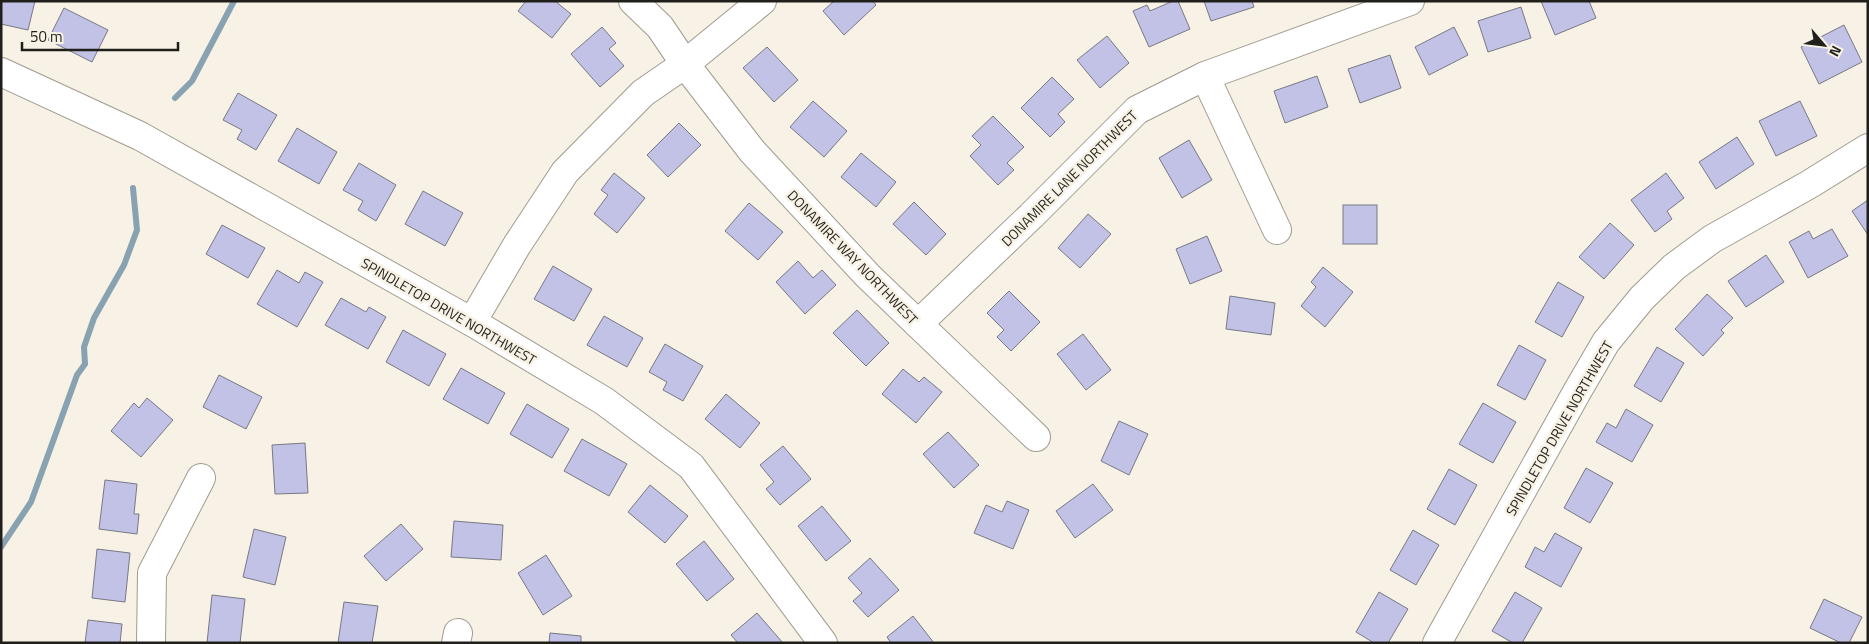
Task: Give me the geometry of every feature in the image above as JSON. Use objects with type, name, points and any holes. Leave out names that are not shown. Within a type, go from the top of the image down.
[{"type":"street","name":"DONAMIRE WAY NORTHWEST","points":[[633,1],[660,27],[685,64],[752,151],[868,276],[1036,437]]},
{"type":"street","points":[[472,322],[517,245],[565,172],[642,93],[685,64],[762,1]]},
{"type":"street","name":"DONAMIRE LANE NORTHWEST","points":[[918,324],[1031,216],[1137,110],[1205,76],[1410,1]]},
{"type":"street","name":"SPINDLETOP DRIVE NORTHWEST","points":[[1,72],[140,136],[472,322],[604,400],[691,466],[823,643]]},
{"type":"street","points":[[1205,76],[1277,230]]},
{"type":"street","name":"SPINDLETOP DRIVE NORTHWEST","points":[[1437,643],[1582,382],[1606,342],[1642,298],[1674,267],[1712,239],[1810,184],[1868,148]]},
{"type":"street","points":[[151,643],[152,573],[200,478]]},
{"type":"building","points":[[1,1],[35,1],[28,30],[1,24]]},
{"type":"building","points":[[526,1],[555,1],[571,14],[552,38],[518,11]]},
{"type":"building","points":[[834,1],[873,1],[876,5],[844,35],[823,11]]},
{"type":"building","points":[[1173,1],[1178,1],[1190,29],[1149,47],[1133,11],[1147,5],[1150,11]]},
{"type":"building","points":[[1204,1],[1252,1],[1254,7],[1211,21]]},
{"type":"building","points":[[1541,1],[1589,1],[1596,18],[1555,35]]},
{"type":"building","points":[[1521,7],[1531,38],[1488,52],[1478,21]]},
{"type":"building","points":[[64,8],[108,30],[92,62],[48,40]]},
{"type":"building","points":[[1844,25],[1862,62],[1819,84],[1801,47]]},
{"type":"building","points":[[602,27],[616,43],[609,49],[624,66],[600,87],[571,54]]},
{"type":"building","points":[[1454,27],[1468,55],[1429,75],[1415,47]]},
{"type":"building","points":[[1107,36],[1129,63],[1100,88],[1077,60]]},
{"type":"building","points":[[767,47],[798,80],[774,102],[743,68]]},
{"type":"building","points":[[1390,55],[1401,88],[1360,103],[1348,69]]},
{"type":"building","points":[[1317,76],[1328,107],[1285,123],[1274,91]]},
{"type":"building","points":[[1052,77],[1074,99],[1058,114],[1065,122],[1050,137],[1021,108]]},
{"type":"building","points":[[238,93],[277,115],[256,150],[237,139],[242,130],[223,120]]},
{"type":"building","points":[[813,101],[847,131],[824,157],[790,127]]},
{"type":"building","points":[[1800,101],[1817,136],[1776,156],[1759,121]]},
{"type":"building","points":[[993,116],[1024,147],[1007,163],[1014,170],[998,185],[970,156],[981,145],[972,136]]},
{"type":"building","points":[[679,123],[701,145],[668,177],[647,155]]},
{"type":"building","points":[[297,128],[337,152],[319,184],[278,161]]},
{"type":"building","points":[[1737,137],[1754,164],[1716,189],[1699,162]]},
{"type":"building","points":[[1189,140],[1212,180],[1182,198],[1159,158]]},
{"type":"building","points":[[861,153],[896,182],[876,207],[841,177]]},
{"type":"building","points":[[359,163],[396,185],[376,221],[358,210],[363,201],[343,190]]},
{"type":"building","points":[[614,173],[645,198],[617,233],[594,214],[608,195],[601,190]]},
{"type":"building","points":[[1666,173],[1684,198],[1667,211],[1672,219],[1655,232],[1631,200]]},
{"type":"building","points":[[423,191],[463,213],[445,246],[405,224]]},
{"type":"building","points":[[1868,200],[1868,235],[1852,211]]},
{"type":"building","points":[[914,202],[946,234],[926,255],[893,224]]},
{"type":"building","points":[[749,203],[783,232],[758,260],[725,231]]},
{"type":"building","points":[[1343,205],[1377,205],[1377,244],[1343,244]]},
{"type":"building","points":[[1088,214],[1111,234],[1080,268],[1058,248]]},
{"type":"building","points":[[1610,223],[1634,245],[1604,279],[1579,257]]},
{"type":"building","points":[[222,225],[265,248],[248,278],[206,254]]},
{"type":"building","points":[[1832,229],[1848,256],[1808,278],[1789,242],[1809,231],[1813,239]]},
{"type":"building","points":[[1207,236],[1222,271],[1190,284],[1176,249]]},
{"type":"building","points":[[1766,255],[1784,282],[1746,307],[1728,281]]},
{"type":"building","points":[[798,261],[813,278],[822,270],[836,285],[805,314],[776,282]]},
{"type":"building","points":[[553,266],[592,289],[574,321],[534,299]]},
{"type":"building","points":[[1323,267],[1353,292],[1325,327],[1301,306],[1316,287],[1311,282]]},
{"type":"building","points":[[277,270],[299,283],[305,272],[323,282],[297,327],[257,304]]},
{"type":"building","points":[[1558,282],[1584,297],[1562,337],[1535,322]]},
{"type":"building","points":[[1009,291],[1040,322],[1011,351],[997,337],[1004,330],[987,313]]},
{"type":"building","points":[[1707,294],[1733,318],[1721,330],[1724,333],[1703,356],[1675,329]]},
{"type":"building","points":[[1230,296],[1275,303],[1271,335],[1226,329]]},
{"type":"building","points":[[341,298],[366,312],[369,307],[386,317],[368,349],[325,325]]},
{"type":"building","points":[[857,310],[889,343],[866,366],[833,333]]},
{"type":"building","points":[[604,316],[643,338],[627,367],[587,345]]},
{"type":"building","points":[[403,330],[446,354],[429,386],[386,362]]},
{"type":"building","points":[[1083,334],[1111,370],[1086,390],[1057,354]]},
{"type":"building","points":[[665,344],[703,366],[683,401],[663,390],[667,382],[649,372]]},
{"type":"building","points":[[1519,345],[1546,360],[1525,400],[1497,385]]},
{"type":"building","points":[[1657,347],[1684,363],[1661,402],[1634,386]]},
{"type":"building","points":[[461,368],[505,393],[488,424],[443,399]]},
{"type":"building","points":[[903,369],[919,382],[924,377],[942,392],[916,423],[882,394]]},
{"type":"building","points":[[219,375],[262,397],[246,429],[203,407]]},
{"type":"building","points":[[726,394],[760,423],[740,448],[705,419]]},
{"type":"building","points":[[147,398],[173,420],[141,457],[111,431],[134,403],[139,408]]},
{"type":"building","points":[[1483,403],[1516,422],[1493,463],[1459,444]]},
{"type":"building","points":[[527,404],[569,429],[552,458],[510,434]]},
{"type":"building","points":[[1626,409],[1653,425],[1632,462],[1596,442],[1607,423],[1616,428]]},
{"type":"building","points":[[1119,421],[1148,434],[1129,475],[1101,461]]},
{"type":"building","points":[[948,432],[979,465],[954,488],[923,454]]},
{"type":"building","points":[[582,439],[627,464],[609,496],[564,471]]},
{"type":"building","points":[[305,443],[308,493],[275,494],[272,445]]},
{"type":"building","points":[[783,446],[811,479],[780,505],[766,489],[774,482],[760,465]]},
{"type":"building","points":[[1586,468],[1613,483],[1590,523],[1564,508]]},
{"type":"building","points":[[1449,469],[1477,485],[1455,525],[1427,509]]},
{"type":"building","points":[[105,480],[137,484],[134,514],[139,514],[137,534],[99,529]]},
{"type":"building","points":[[1093,484],[1113,510],[1075,538],[1056,511]]},
{"type":"building","points":[[650,485],[688,516],[665,543],[628,512]]},
{"type":"building","points":[[1007,501],[1029,510],[1013,549],[974,533],[986,505],[1002,512]]},
{"type":"building","points":[[822,506],[851,541],[826,561],[798,526]]},
{"type":"building","points":[[454,521],[503,525],[501,560],[451,557]]},
{"type":"building","points":[[401,524],[423,549],[386,581],[364,556]]},
{"type":"building","points":[[254,529],[286,537],[275,585],[243,577]]},
{"type":"building","points":[[1413,530],[1439,545],[1416,585],[1390,570]]},
{"type":"building","points":[[1555,533],[1582,548],[1561,587],[1525,567],[1535,547],[1544,552]]},
{"type":"building","points":[[704,541],[734,579],[707,601],[676,564]]},
{"type":"building","points":[[97,549],[130,553],[125,602],[92,598]]},
{"type":"building","points":[[546,555],[572,596],[543,615],[518,573]]},
{"type":"building","points":[[870,558],[899,590],[868,617],[853,601],[862,593],[848,578]]},
{"type":"building","points":[[1379,592],[1408,609],[1388,643],[1374,643],[1356,632]]},
{"type":"building","points":[[1515,592],[1542,608],[1522,643],[1513,643],[1492,631]]},
{"type":"building","points":[[212,595],[245,599],[240,643],[207,643]]},
{"type":"building","points":[[1824,599],[1862,617],[1849,643],[1841,643],[1810,628]]},
{"type":"building","points":[[344,602],[378,606],[372,643],[338,643]]},
{"type":"building","points":[[757,613],[783,643],[738,643],[731,635]]},
{"type":"building","points":[[913,616],[934,643],[891,643],[887,637]]},
{"type":"building","points":[[88,620],[122,624],[120,643],[85,643]]},
{"type":"building","points":[[550,633],[581,636],[581,643],[549,643]]},
{"type":"waterway","points":[[175,98],[192,81],[234,1]]},
{"type":"waterway","points":[[1,547],[31,502],[77,375],[85,364],[84,347],[94,318],[124,265],[137,230],[133,188]]}]
